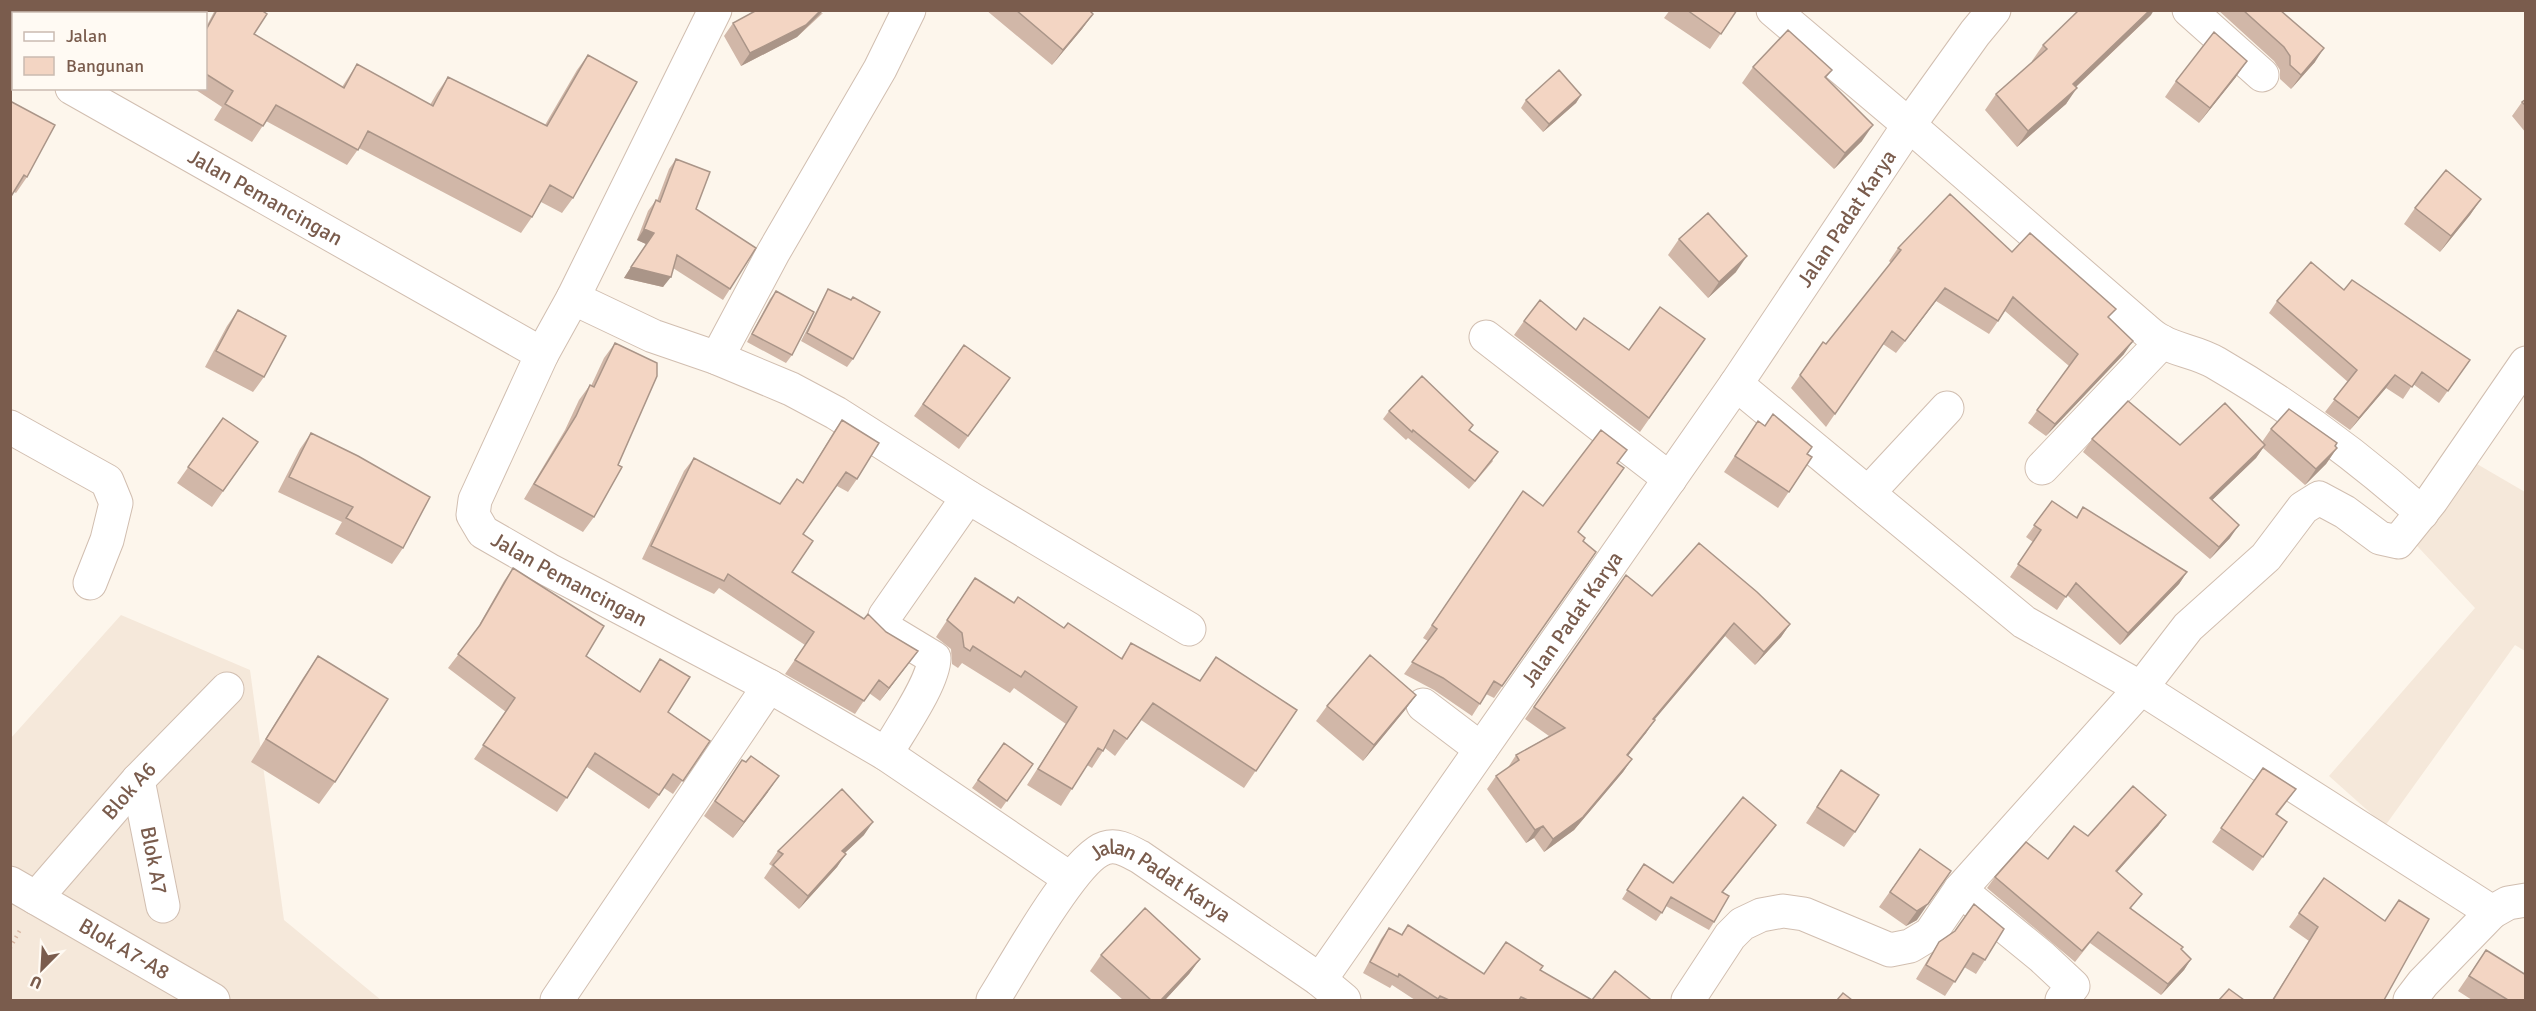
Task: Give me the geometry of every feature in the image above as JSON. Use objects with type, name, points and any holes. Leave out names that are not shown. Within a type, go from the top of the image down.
[{"type":"street","points":[[542,354],[573,298],[715,10]]},
{"type":"street","points":[[717,358],[778,245],[880,69],[909,10]]},
{"type":"street","points":[[1773,10],[2162,342],[2215,362],[2311,423],[2368,466],[2422,513]]},
{"type":"street","name":"Jalan Padat Karya","points":[[993,1000],[1069,878],[1104,848],[1119,846],[1140,857],[1320,980],[1736,384],[1910,125],[1994,10]]},
{"type":"street","points":[[2190,10],[2262,75]]},
{"type":"street","name":"Jalan Pemancingan","points":[[76,90],[542,354],[475,500],[473,516],[483,532],[549,570],[769,686],[886,754],[1069,878]]},
{"type":"street","points":[[573,298],[653,336],[717,358],[790,389],[836,413],[968,497],[1189,629]]},
{"type":"street","points":[[1486,337],[1670,479]]},
{"type":"street","points":[[2042,468],[2162,342]]},
{"type":"street","points":[[1688,1000],[1730,936],[1742,924],[1761,915],[1783,911],[1804,915],[1890,950],[1910,946],[1930,934],[1960,890],[2141,688],[2188,627],[2266,557],[2303,508],[2319,498],[2346,512],[2380,538],[2398,542],[2422,513],[2526,363]]},
{"type":"street","points":[[1736,384],[2024,622],[2141,688],[2492,912]]},
{"type":"street","points":[[1868,493],[1947,408]]},
{"type":"street","points":[[10,427],[107,481],[116,503],[107,540],[90,583]]},
{"type":"street","points":[[886,754],[928,682],[934,668],[934,658],[886,629],[883,624],[885,615],[968,497]]},
{"type":"street","points":[[557,1000],[769,686]]},
{"type":"street","name":"Blok A6","points":[[23,890],[138,780],[227,689]]},
{"type":"street","points":[[1423,705],[1480,750]]},
{"type":"street","name":"Blok A7","points":[[138,780],[163,906]]},
{"type":"street","name":"Blok A7-A8","points":[[23,890],[213,1000]]},
{"type":"street","points":[[1960,890],[2042,957],[2073,987],[2062,1000]]},
{"type":"street","points":[[2409,1000],[2492,912],[2508,903],[2526,900]]},
{"type":"street","points":[[1320,980],[1344,1000]]},
{"type":"shaded area","points":[[11,10],[58,10],[58,12],[12,12],[11,21]]},
{"type":"shaded area","points":[[2465,457],[2525,492],[2525,651],[2515,645],[2385,826],[2329,776],[2475,608],[2406,534]]},
{"type":"shaded area","points":[[121,615],[250,670],[284,920],[381,1000],[11,1000],[11,738]]},
{"type":"building","points":[[98,10],[136,10],[135,12],[97,12]]},
{"type":"building","points":[[217,10],[261,10],[267,14],[254,34],[344,88],[357,64],[433,106],[448,77],[547,126],[588,55],[637,82],[573,198],[550,185],[532,217],[368,131],[358,150],[276,105],[263,126],[225,104],[233,91],[207,75],[207,28]]},
{"type":"building","points":[[757,10],[821,10],[806,25],[750,53],[733,23]]},
{"type":"building","points":[[1016,10],[1089,10],[1093,14],[1063,50]]},
{"type":"building","points":[[1687,10],[1737,10],[1721,34]]},
{"type":"building","points":[[2079,10],[2150,10],[2073,84],[2077,88],[2028,131],[1996,94],[2047,49],[2043,45]]},
{"type":"building","points":[[2243,10],[2280,10],[2324,48],[2301,75],[2290,65],[2290,56],[2284,47]]},
{"type":"building","points":[[1788,30],[1832,70],[1825,77],[1873,125],[1845,153],[1753,67]]},
{"type":"building","points":[[2214,32],[2247,61],[2210,108],[2176,81]]},
{"type":"building","points":[[1559,70],[1581,95],[1549,124],[1526,100]]},
{"type":"building","points":[[10,101],[55,125],[27,177],[24,175],[10,198]]},
{"type":"building","points":[[676,159],[710,172],[696,209],[756,248],[730,289],[677,255],[671,277],[631,267],[654,233],[644,229],[656,200],[660,202]]},
{"type":"building","points":[[2446,170],[2481,199],[2451,236],[2415,208]]},
{"type":"building","points":[[1950,194],[2012,252],[2030,233],[2116,309],[2108,317],[2133,341],[2055,424],[2037,410],[2078,354],[2013,297],[1998,321],[1945,288],[1905,341],[1892,331],[1835,414],[1800,375],[1823,342],[1826,344],[1901,250],[1898,248]]},
{"type":"building","points":[[1708,213],[1747,256],[1719,282],[1679,239]]},
{"type":"building","points":[[2311,262],[2344,290],[2352,280],[2470,360],[2448,391],[2422,372],[2412,387],[2395,375],[2359,418],[2334,399],[2357,370],[2277,301]]},
{"type":"building","points":[[828,289],[851,300],[853,297],[880,312],[853,359],[807,333]]},
{"type":"building","points":[[776,291],[814,312],[792,355],[752,334]]},
{"type":"building","points":[[1540,300],[1576,330],[1584,318],[1629,350],[1660,307],[1705,339],[1649,418],[1524,321]]},
{"type":"building","points":[[238,310],[286,336],[264,377],[216,351]]},
{"type":"building","points":[[615,343],[657,363],[657,376],[618,465],[622,467],[594,517],[534,484],[576,416],[590,385],[594,387]]},
{"type":"building","points":[[964,345],[1010,378],[968,436],[923,404]]},
{"type":"building","points":[[1422,376],[1473,425],[1469,430],[1498,452],[1475,481],[1389,411]]},
{"type":"building","points":[[2128,401],[2180,445],[2225,403],[2265,445],[2210,498],[2239,525],[2219,547],[2092,439]]},
{"type":"building","points":[[2289,409],[2337,443],[2335,446],[2337,448],[2316,469],[2271,429]]},
{"type":"building","points":[[1773,414],[1812,447],[1807,454],[1812,457],[1789,492],[1735,456],[1758,421],[1765,426]]},
{"type":"building","points":[[223,418],[258,442],[223,491],[188,467]]},
{"type":"building","points":[[842,420],[879,443],[857,479],[846,472],[803,534],[813,541],[792,572],[864,619],[868,614],[886,632],[918,651],[889,688],[879,680],[864,701],[795,660],[814,632],[728,574],[724,581],[651,546],[694,458],[780,504],[797,479],[803,483]]},
{"type":"building","points":[[1601,430],[1627,450],[1617,463],[1624,468],[1578,532],[1585,538],[1583,541],[1596,552],[1502,686],[1494,681],[1480,704],[1443,678],[1412,662],[1437,629],[1432,625],[1523,491],[1543,506]]},
{"type":"building","points":[[311,433],[358,456],[430,497],[403,548],[346,518],[353,507],[289,477]]},
{"type":"building","points":[[2052,501],[2077,518],[2083,507],[2187,572],[2128,633],[2076,583],[2066,597],[2018,564],[2041,530],[2034,525]]},
{"type":"building","points":[[1699,543],[1757,592],[1790,624],[1764,652],[1734,623],[1653,719],[1655,720],[1627,755],[1632,759],[1583,817],[1553,839],[1543,826],[1535,830],[1496,776],[1519,760],[1516,755],[1565,728],[1534,707],[1626,575],[1652,596]]},
{"type":"building","points":[[513,568],[604,626],[586,656],[640,692],[660,659],[690,677],[668,712],[710,741],[683,781],[673,774],[659,795],[595,753],[567,798],[483,745],[515,698],[458,654],[480,625]]},
{"type":"building","points":[[975,578],[1014,603],[1018,597],[1064,628],[1068,623],[1122,659],[1131,643],[1200,681],[1216,657],[1297,710],[1256,771],[1153,703],[1127,739],[1114,730],[1103,751],[1098,748],[1072,789],[1038,769],[1077,707],[1025,671],[1021,677],[973,646],[970,651],[964,647],[962,633],[947,620]]},
{"type":"building","points":[[1370,655],[1416,695],[1374,745],[1327,706]]},
{"type":"building","points":[[318,656],[388,699],[335,782],[266,739]]},
{"type":"building","points":[[1004,743],[1033,764],[1007,801],[978,780]]},
{"type":"building","points":[[751,756],[779,776],[744,822],[715,801],[742,760],[746,762]]},
{"type":"building","points":[[2263,768],[2296,789],[2276,814],[2287,822],[2263,857],[2221,828]]},
{"type":"building","points":[[1841,770],[1879,795],[1855,832],[1817,807]]},
{"type":"building","points":[[2133,786],[2166,815],[2116,871],[2142,894],[2130,908],[2183,947],[2181,949],[2191,959],[2168,984],[2098,932],[2082,951],[1995,877],[2026,842],[2048,859],[2074,826],[2088,836]]},
{"type":"building","points":[[842,789],[873,822],[842,851],[846,854],[808,896],[773,865],[783,854],[778,851]]},
{"type":"building","points":[[1743,797],[1776,825],[1722,892],[1729,896],[1714,922],[1671,897],[1662,913],[1627,890],[1644,864],[1673,883]]},
{"type":"building","points":[[1920,849],[1951,871],[1928,904],[1917,911],[1890,892]]},
{"type":"building","points":[[2324,878],[2385,921],[2399,900],[2429,919],[2384,1000],[2273,1000],[2318,927],[2299,913]]},
{"type":"building","points":[[1974,904],[2004,929],[1985,960],[1973,953],[1955,982],[1926,965],[1939,942],[1955,931]]},
{"type":"building","points":[[1145,908],[1200,959],[1161,1000],[1151,1000],[1101,955]]},
{"type":"building","points":[[1408,925],[1484,974],[1506,942],[1543,966],[1540,970],[1592,1000],[1528,1000],[1521,997],[1519,1000],[1449,1000],[1440,996],[1438,999],[1399,974],[1398,977],[1370,962],[1389,928],[1402,935]]},
{"type":"building","points":[[2486,950],[2526,975],[2526,1000],[2508,1000],[2469,976]]},
{"type":"building","points":[[1615,971],[1650,999],[1649,1000],[1592,1000]]},
{"type":"building","points":[[2229,989],[2244,1000],[2219,1000]]},
{"type":"building","points":[[1843,993],[1852,1000],[1837,1000]]}]
